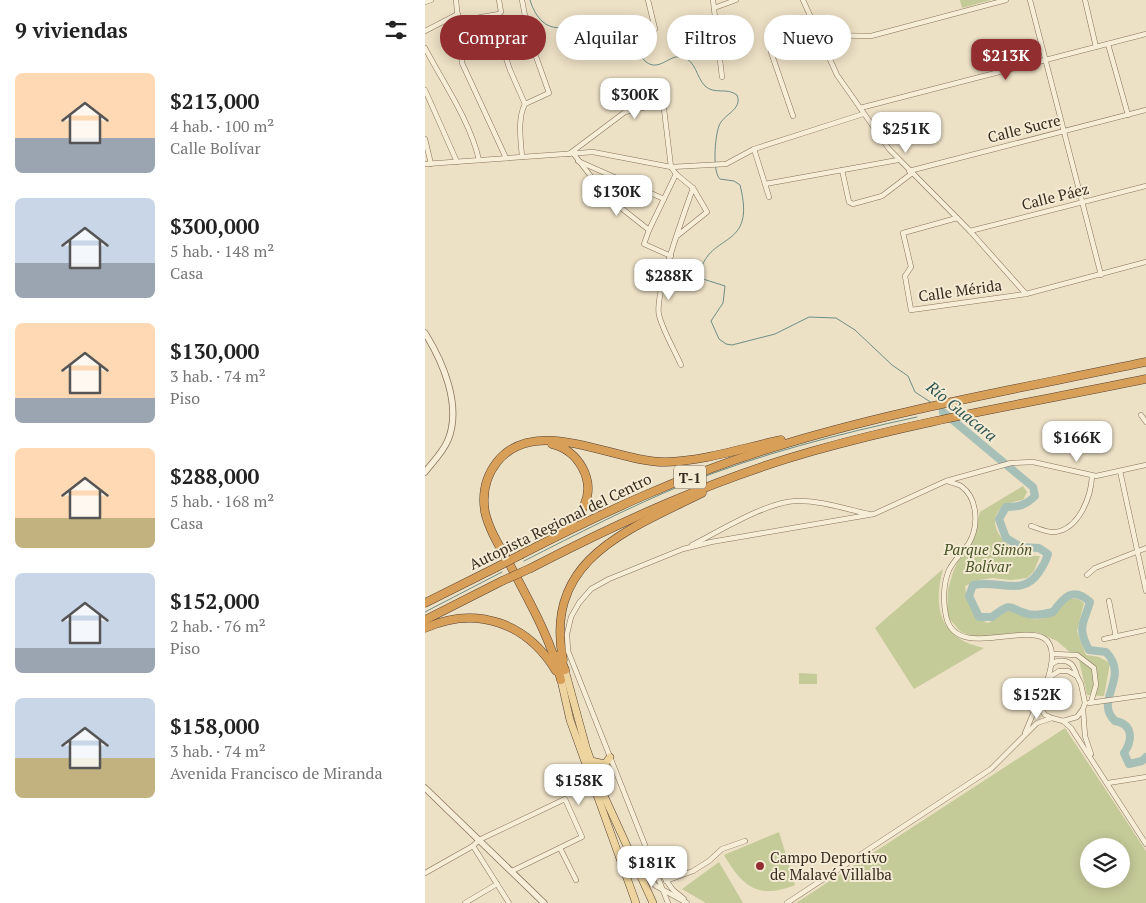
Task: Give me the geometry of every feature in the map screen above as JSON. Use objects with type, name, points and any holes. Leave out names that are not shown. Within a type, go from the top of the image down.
[{"type":"highway","name":"Autopista Regional del Centro","points":[[425,603],[657,489],[761,451],[907,412],[1146,362]]},
{"type":"highway","name":"Autopista Regional del Centro","points":[[425,620],[610,527],[692,492],[767,465],[846,442],[912,426],[1146,379]]},
{"type":"highway","points":[[561,680],[552,650],[495,537],[485,512],[487,480],[493,466],[506,453],[523,443],[549,440],[647,461],[684,460],[782,440],[846,423],[865,422]]},
{"type":"highway","points":[[522,554],[567,526],[585,505],[586,482],[583,467],[572,454],[557,445],[532,443],[514,451],[498,465],[489,494],[495,526],[552,638],[565,670]]},
{"type":"highway","points":[[565,670],[559,639],[563,604],[571,584],[590,557],[621,534],[645,520],[704,491],[767,465]]},
{"type":"highway","points":[[425,628],[450,619],[487,618],[512,628],[538,646],[561,680]]},
{"type":"main road","points":[[565,670],[591,762],[653,903]]},
{"type":"main road","points":[[561,680],[570,720],[636,903]]},
{"type":"main road","points":[[591,762],[605,764],[610,756]]},
{"type":"street","points":[[425,2],[431,0]]},
{"type":"street","points":[[425,31],[458,14],[456,0]]},
{"type":"street","points":[[496,15],[501,12],[499,0]]},
{"type":"street","points":[[523,0],[529,37],[549,93],[525,104]]},
{"type":"street","points":[[648,0],[652,15]]},
{"type":"street","points":[[713,0],[722,77]]},
{"type":"street","points":[[714,8],[736,0]]},
{"type":"street","points":[[803,0],[810,15]]},
{"type":"street","points":[[851,36],[871,36],[1006,0]]},
{"type":"street","points":[[1030,0],[1101,275]]},
{"type":"street","points":[[1085,0],[1096,47]]},
{"type":"street","points":[[860,108],[1146,34]]},
{"type":"street","points":[[1108,44],[1128,115]]},
{"type":"street","points":[[425,48],[455,103],[476,147],[479,160]]},
{"type":"street","points":[[462,60],[506,158]]},
{"type":"street","points":[[507,60],[525,104],[521,123],[522,157]]},
{"type":"street","points":[[774,60],[793,116]]},
{"type":"street","points":[[830,60],[837,75],[863,114],[898,160],[970,231],[1026,294]]},
{"type":"street","points":[[425,90],[457,162]]},
{"type":"street","points":[[571,153],[625,112],[658,104],[663,109],[671,167],[676,174],[693,188],[707,212],[677,236]]},
{"type":"street","name":"Calle Sucre","points":[[910,172],[1146,110]]},
{"type":"street","points":[[425,164],[571,153],[601,153],[671,167],[725,164],[754,149],[863,114]]},
{"type":"street","points":[[425,139],[431,164]]},
{"type":"street","points":[[754,149],[769,197]]},
{"type":"street","points":[[571,153],[606,196],[649,230]]},
{"type":"street","points":[[765,184],[898,160]]},
{"type":"street","points":[[578,161],[664,199]]},
{"type":"street","points":[[842,170],[849,202],[853,204],[882,196],[910,172]]},
{"type":"street","points":[[671,256],[644,244],[676,174]]},
{"type":"street","name":"Calle Páez","points":[[970,231],[1146,186]]},
{"type":"street","points":[[681,364],[659,315],[658,303],[693,188]]},
{"type":"street","name":"Calle Mérida","points":[[957,218],[903,232],[911,267],[905,276],[911,310],[1026,294],[1146,262]]},
{"type":"street","points":[[425,333],[433,346],[445,376],[452,409],[448,439],[442,451],[425,472]]},
{"type":"street","points":[[1141,415],[1146,422]]},
{"type":"street","points":[[683,549],[711,542],[851,519],[870,514],[947,481],[1011,463],[1033,462],[1092,476],[1146,465]]},
{"type":"street","points":[[1120,471],[1146,591]]},
{"type":"street","points":[[960,485],[966,476]]},
{"type":"street","points":[[1031,526],[1052,532],[1071,525],[1086,501],[1092,476]]},
{"type":"street","points":[[947,481],[960,485],[967,492],[974,505],[975,522],[972,537],[949,570],[945,581],[946,617],[949,624],[956,632],[966,638],[980,640],[1017,634],[1035,634],[1046,640],[1053,654],[1048,678],[1024,735]]},
{"type":"street","points":[[668,903],[655,866],[568,651],[567,634],[571,617],[579,603],[591,590],[609,579],[683,549],[777,505],[796,501],[820,503],[870,514]]},
{"type":"street","points":[[1087,575],[1095,568],[1146,548]]},
{"type":"street","points":[[1109,601],[1116,637]]},
{"type":"street","points":[[1104,639],[1146,630]]},
{"type":"street","points":[[1053,654],[1077,655],[1085,659],[1094,668],[1096,676],[1093,702]]},
{"type":"street","points":[[1074,666],[1085,659]]},
{"type":"street","points":[[1052,664],[1062,660],[1074,666],[1085,703],[1077,716],[1063,721]]},
{"type":"street","points":[[1048,678],[1063,671],[1077,676]]},
{"type":"street","points":[[1085,703],[1146,695]]},
{"type":"street","points":[[1038,704],[1045,715],[1063,721],[1071,728],[1146,844]]},
{"type":"street","points":[[1083,709],[1085,736],[1093,760]]},
{"type":"street","points":[[787,903],[991,769],[1041,720],[1052,718]]},
{"type":"street","points":[[1108,783],[1146,777]]},
{"type":"street","points":[[425,788],[544,903]]},
{"type":"street","points":[[425,873],[473,846],[479,840],[565,800],[582,837],[512,871]]},
{"type":"street","points":[[666,881],[693,871],[709,861],[722,849],[745,841]]},
{"type":"street","points":[[473,846],[509,903]]},
{"type":"street","points":[[560,848],[576,880]]},
{"type":"street","points":[[633,858],[643,873],[663,890],[688,903]]},
{"type":"street","points":[[655,866],[673,890],[688,903]]},
{"type":"street","points":[[465,903],[497,884]]},
{"type":"green space","points":[[960,0],[991,0],[962,8]]},
{"type":"green space","name":"Parque Simón Bolívar","points":[[1023,486],[1027,492],[1023,500],[1007,504],[998,512],[995,521],[997,531],[1003,540],[1013,548],[1026,554],[1040,556],[1034,571],[1027,578],[979,580],[965,586],[967,598],[974,612],[987,623],[1008,611],[1029,618],[1041,619],[1052,615],[1068,598],[1078,599],[1084,603],[1077,631],[1086,655],[1099,657],[1110,663],[1104,696],[1087,695],[1079,660],[1057,641],[1036,632],[976,637],[961,632],[947,616],[948,590],[953,572],[958,561],[971,544],[980,512]]},
{"type":"green space","name":"Parque Simón Bolívar","points":[[943,569],[939,597],[943,620],[949,630],[958,637],[969,644],[984,648],[914,689],[875,628]]},
{"type":"green space","points":[[799,673],[817,674],[817,684],[799,684]]},
{"type":"green space","points":[[1065,728],[1146,851],[1146,903],[796,903]]},
{"type":"green space","name":"Campo Deportivo de Malavé Villalba","points":[[779,832],[795,885],[771,891],[752,887],[737,875],[724,855]]},
{"type":"green space","points":[[719,862],[743,903],[706,903],[682,889]]},
{"type":"waterway","name":"Río Guacara","points":[[530,0],[539,18],[548,25],[561,28],[587,23],[607,43],[631,44],[644,60],[651,65],[682,57],[693,65],[702,82],[709,89],[729,91],[737,95],[738,100],[735,108],[719,126],[715,145],[715,162],[717,175],[720,179],[734,181],[740,185],[744,206],[742,221],[737,231],[712,251],[705,260],[700,273],[703,279],[725,286],[723,303],[711,321],[719,339],[726,344],[732,345],[775,334],[809,317],[836,318],[855,330],[892,365],[908,376],[915,392],[932,403]]},
{"type":"waterway","name":"Río Guacara","points":[[939,409],[943,412]]},
{"type":"waterway","name":"Río Guacara","points":[[943,412],[1033,487],[1035,496],[1029,502],[1015,507],[1006,507],[999,519],[1006,538],[1021,547],[1039,548],[1048,554],[1039,572],[1032,580],[1025,584],[1018,586],[973,585],[969,596],[979,617],[992,617],[1008,607],[1031,615],[1050,613],[1065,598],[1074,594],[1084,597],[1090,602],[1082,626],[1085,642],[1089,650],[1106,652],[1113,662],[1115,671],[1109,697],[1109,713],[1115,721],[1125,725],[1130,733],[1129,743],[1124,753],[1129,764],[1142,761],[1146,757]]},
{"type":"waterway","points":[[524,561],[603,521],[713,473],[799,446],[917,417]]},
{"type":"waterway","points":[[425,612],[502,572]]},
{"type":"place","name":"Campo Deportivo de Malavé Villalba","points":[[760,866]]}]
